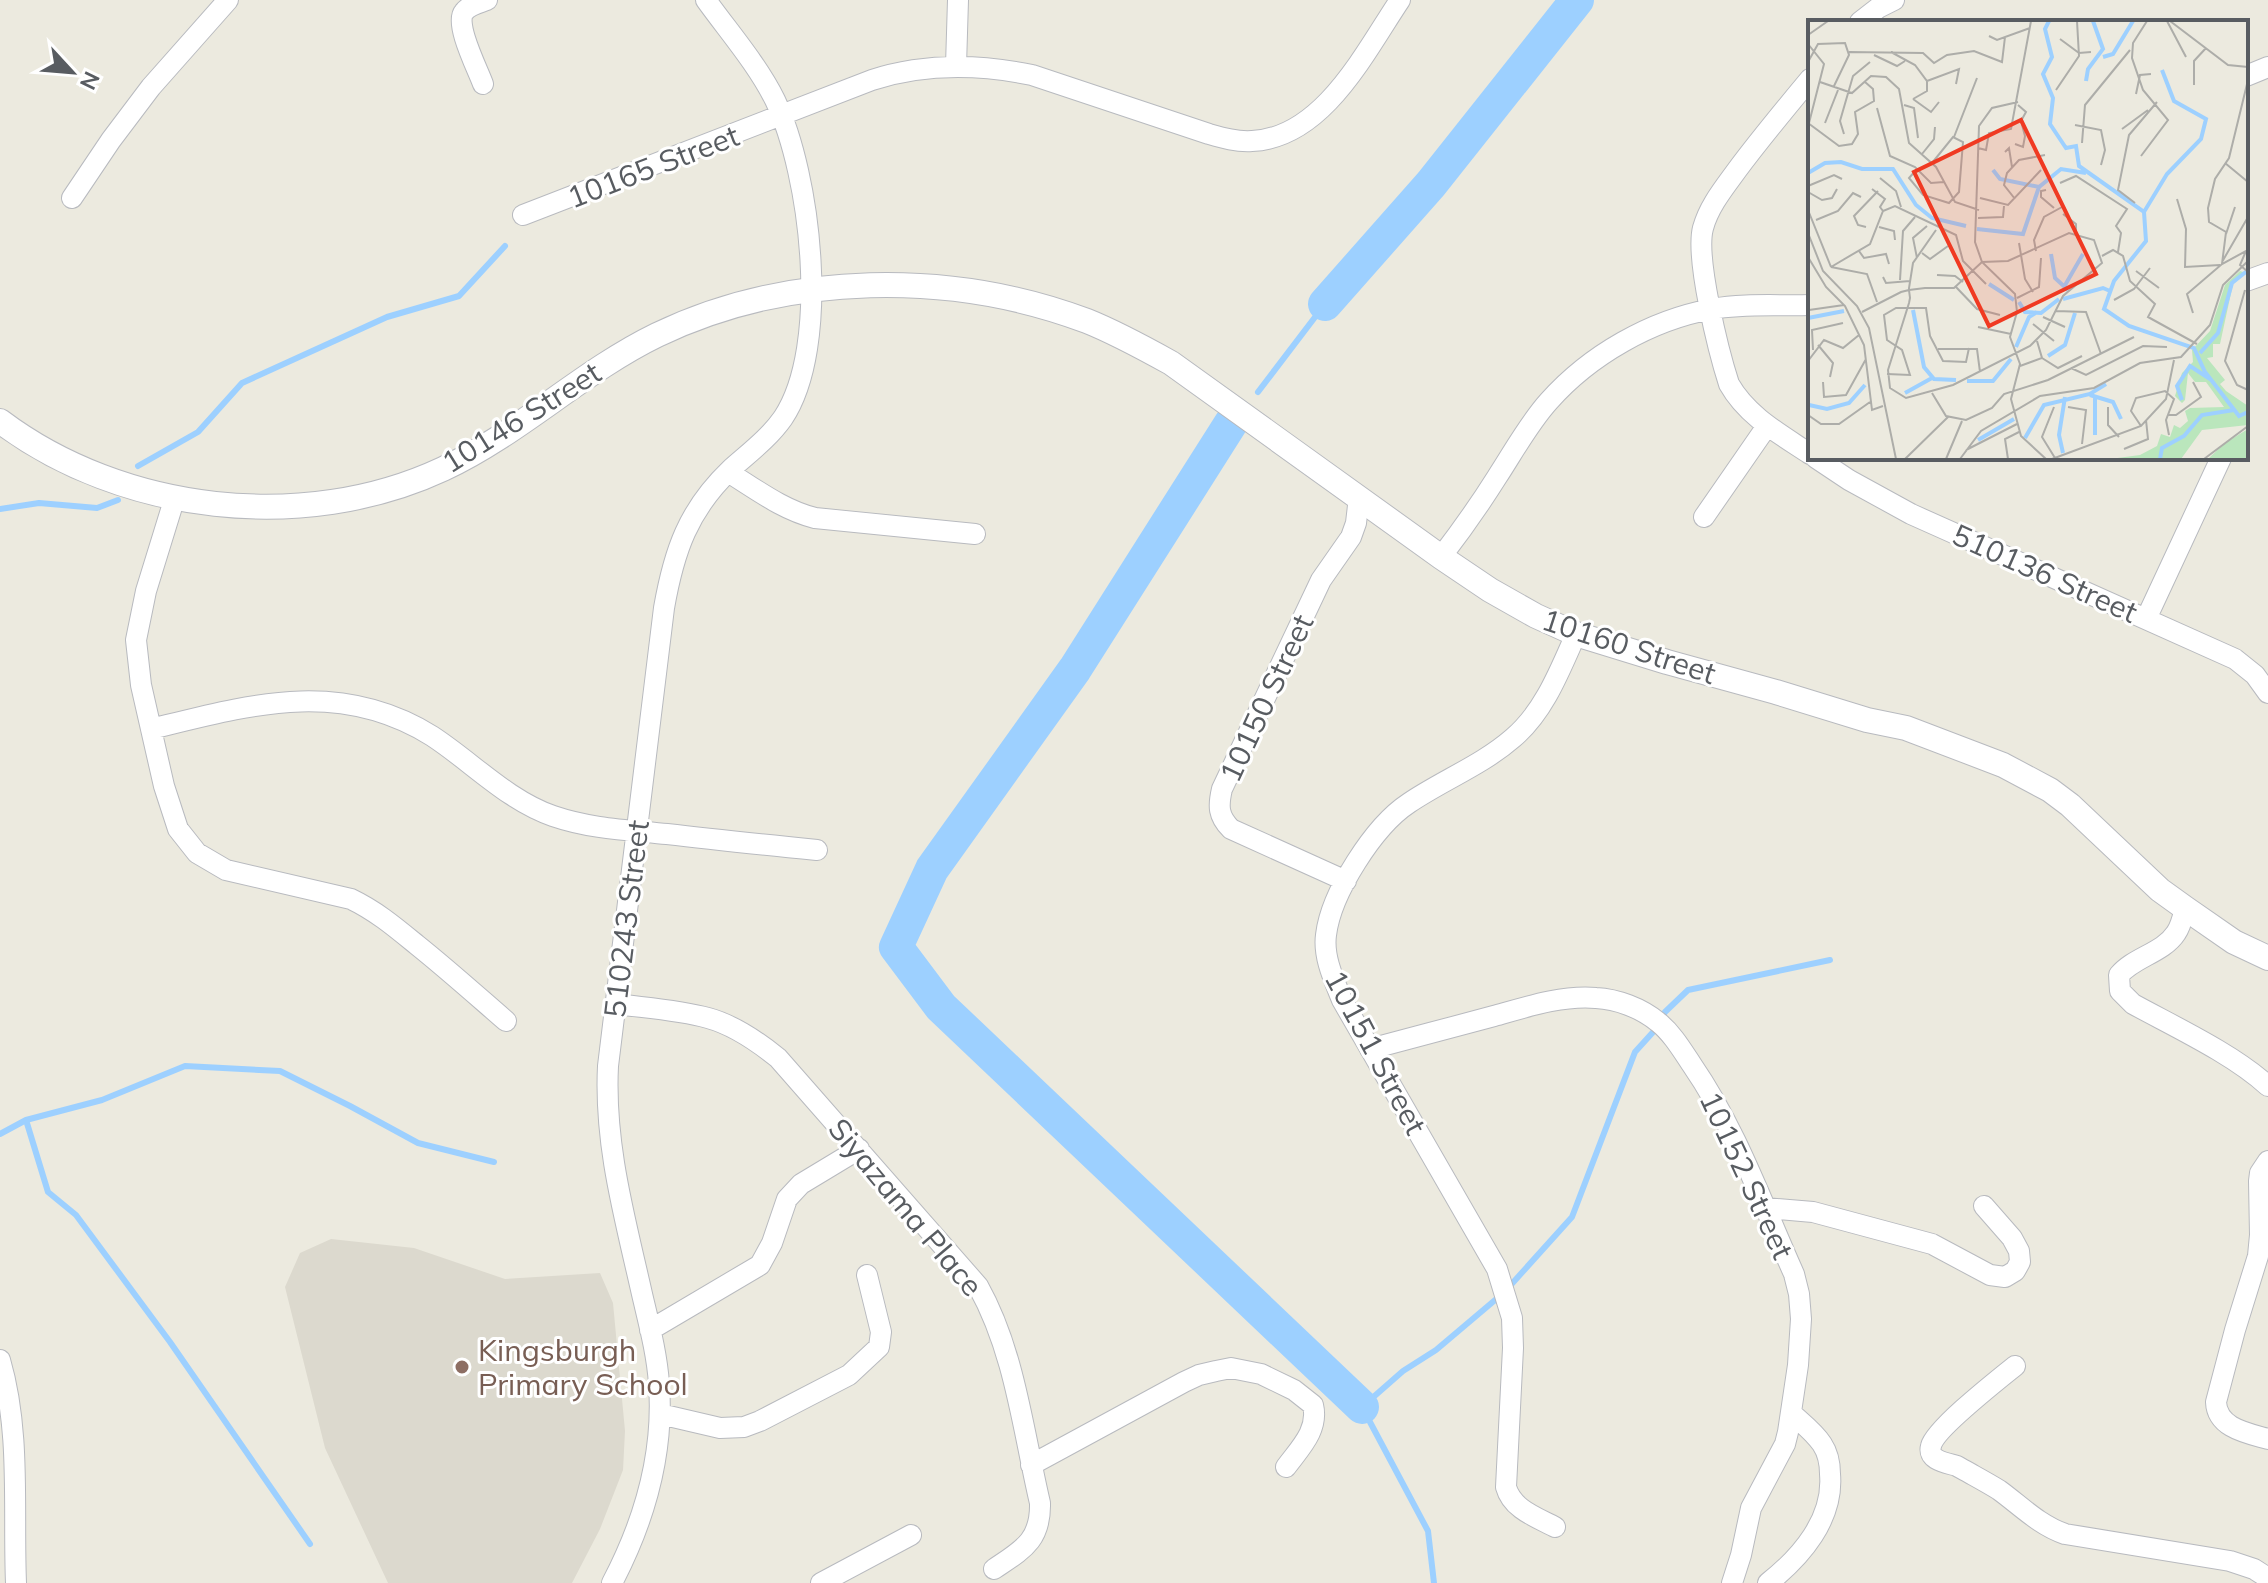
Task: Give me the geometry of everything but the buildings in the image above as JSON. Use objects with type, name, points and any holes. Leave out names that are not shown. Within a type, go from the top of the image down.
[{"type":"street","points":[[72,198],[151,87],[228,0]]},
{"type":"street","points":[[483,84],[460,25],[464,11],[487,0]]},
{"type":"street","name":"510243 Street","points":[[612,1583],[646,1504],[660,1414],[659,1384],[650,1330],[618,1186],[606,1101],[664,608],[670,571],[690,521],[704,499],[728,472],[782,419],[793,400],[807,353],[811,289],[800,180],[782,116],[765,82],[706,0]]},
{"type":"street","points":[[956,66],[958,0]]},
{"type":"street","name":"10165 Street","points":[[523,215],[895,73],[956,66],[1003,69],[1032,75],[1231,140],[1254,141],[1279,135],[1313,117],[1328,104],[1400,0]]},
{"type":"street","points":[[1863,20],[1894,0]]},
{"type":"street","points":[[2248,75],[2268,67]]},
{"type":"street","points":[[1808,81],[1712,206],[1700,244],[1711,309],[1729,384],[1736,396],[1767,426],[1808,453]]},
{"type":"street","points":[[2248,280],[2268,273]]},
{"type":"street","name":"10160 Street","points":[[811,289],[855,285],[950,288],[1046,308],[1087,321],[1132,341],[1171,363],[1441,557],[1536,616],[1576,634],[1867,720],[1906,728],[2003,765],[2050,790],[2070,805],[2160,890],[2225,936],[2268,958]]},
{"type":"street","name":"10146 Street","points":[[0,421],[80,468],[126,485],[233,506],[276,508],[321,503],[362,496],[442,469],[489,444],[607,362],[688,322],[811,289]]},
{"type":"street","points":[[1441,557],[1470,519],[1548,401],[1591,362],[1632,338],[1675,319],[1711,309],[1808,305]]},
{"type":"street","points":[[1704,517],[1767,426]]},
{"type":"street","name":"510136 Street","points":[[1819,460],[1911,514],[2235,659],[2255,675],[2268,693]]},
{"type":"street","points":[[2146,619],[2220,460]]},
{"type":"street","points":[[728,472],[797,514],[975,534]]},
{"type":"street","points":[[175,497],[146,591],[136,640],[141,685],[164,786],[178,829],[197,853],[226,870],[351,899],[365,906],[436,960],[506,1021]]},
{"type":"street","name":"10150 Street","points":[[1346,881],[1231,829],[1223,821],[1219,802],[1222,789],[1321,580],[1351,537],[1359,497]]},
{"type":"street","name":"10151 Street","points":[[1555,1527],[1519,1508],[1506,1487],[1512,1318],[1497,1269],[1342,1000],[1332,977],[1325,937],[1346,881],[1363,851],[1393,815],[1516,736],[1545,698],[1576,634]]},
{"type":"street","points":[[151,729],[239,707],[278,701],[310,700],[359,705],[396,718],[432,736],[498,785],[548,814],[613,831],[817,850]]},
{"type":"street","points":[[2185,908],[2180,925],[2170,939],[2130,964],[2119,975],[2120,991],[2133,1004],[2245,1068],[2268,1086]]},
{"type":"street","name":"10152 Street","points":[[1370,1049],[1569,998],[1597,998],[1642,1011],[1659,1023],[1678,1044],[1728,1124],[1794,1274],[1799,1294],[1800,1334],[1785,1444],[1751,1508],[1732,1583]]},
{"type":"street","name":"Siyazama Place","points":[[616,1004],[706,1017],[761,1043],[778,1058],[978,1286],[1007,1353],[1040,1503],[1040,1523],[1030,1541],[994,1569]]},
{"type":"street","points":[[650,1330],[760,1265],[772,1243],[787,1199],[801,1184],[859,1149]]},
{"type":"street","points":[[2268,1161],[2259,1181],[2258,1256],[2235,1330],[2216,1411],[2224,1422],[2268,1439]]},
{"type":"street","points":[[1765,1208],[1813,1212],[1932,1244],[1990,1275],[2005,1277],[2015,1271],[2020,1262],[2019,1251],[2012,1238],[1984,1206]]},
{"type":"street","points":[[660,1414],[720,1428],[744,1427],[849,1375],[874,1353],[881,1341],[867,1275]]},
{"type":"street","points":[[0,1360],[13,1426],[16,1583]]},
{"type":"street","points":[[2015,1366],[1941,1430],[1931,1446],[1931,1453],[1941,1463],[1957,1466],[2001,1491],[2053,1530],[2230,1561],[2254,1569],[2268,1578]]},
{"type":"street","points":[[1031,1465],[1184,1382],[1199,1375],[1231,1368],[1261,1374],[1294,1390],[1313,1405],[1311,1431],[1286,1467]]},
{"type":"street","points":[[1768,1583],[1783,1571],[1816,1531],[1825,1514],[1832,1487],[1824,1446],[1791,1413]]},
{"type":"street","points":[[821,1583],[911,1535]]},
{"type":"shaded area","name":"Kingsburgh Primary School","points":[[331,1239],[414,1248],[505,1279],[600,1273],[613,1303],[625,1431],[623,1470],[600,1529],[572,1583],[388,1583],[325,1448],[285,1287],[300,1253]]},
{"type":"waterway","points":[[1325,304],[1431,184],[1577,0]]},
{"type":"waterway","points":[[138,466],[198,432],[242,383],[387,317],[459,296],[505,246]]},
{"type":"waterway","points":[[1258,392],[1325,304]]},
{"type":"waterway","points":[[1231,423],[1075,669],[932,869],[896,947],[941,1007],[1362,1407]]},
{"type":"waterway","points":[[0,509],[39,503],[97,508],[118,500]]},
{"type":"waterway","points":[[1509,1287],[1572,1217],[1635,1052],[1654,1031],[1665,1012],[1688,990],[1830,960]]},
{"type":"waterway","points":[[0,1134],[26,1120],[102,1100],[185,1066],[280,1071],[418,1143],[494,1162]]},
{"type":"waterway","points":[[26,1120],[48,1192],[76,1215],[170,1342],[310,1544]]},
{"type":"waterway","points":[[1434,1583],[1428,1531],[1362,1407],[1501,1295]]},
{"type":"place","name":"Kingsburgh Primary School","points":[[462,1367]]}]
